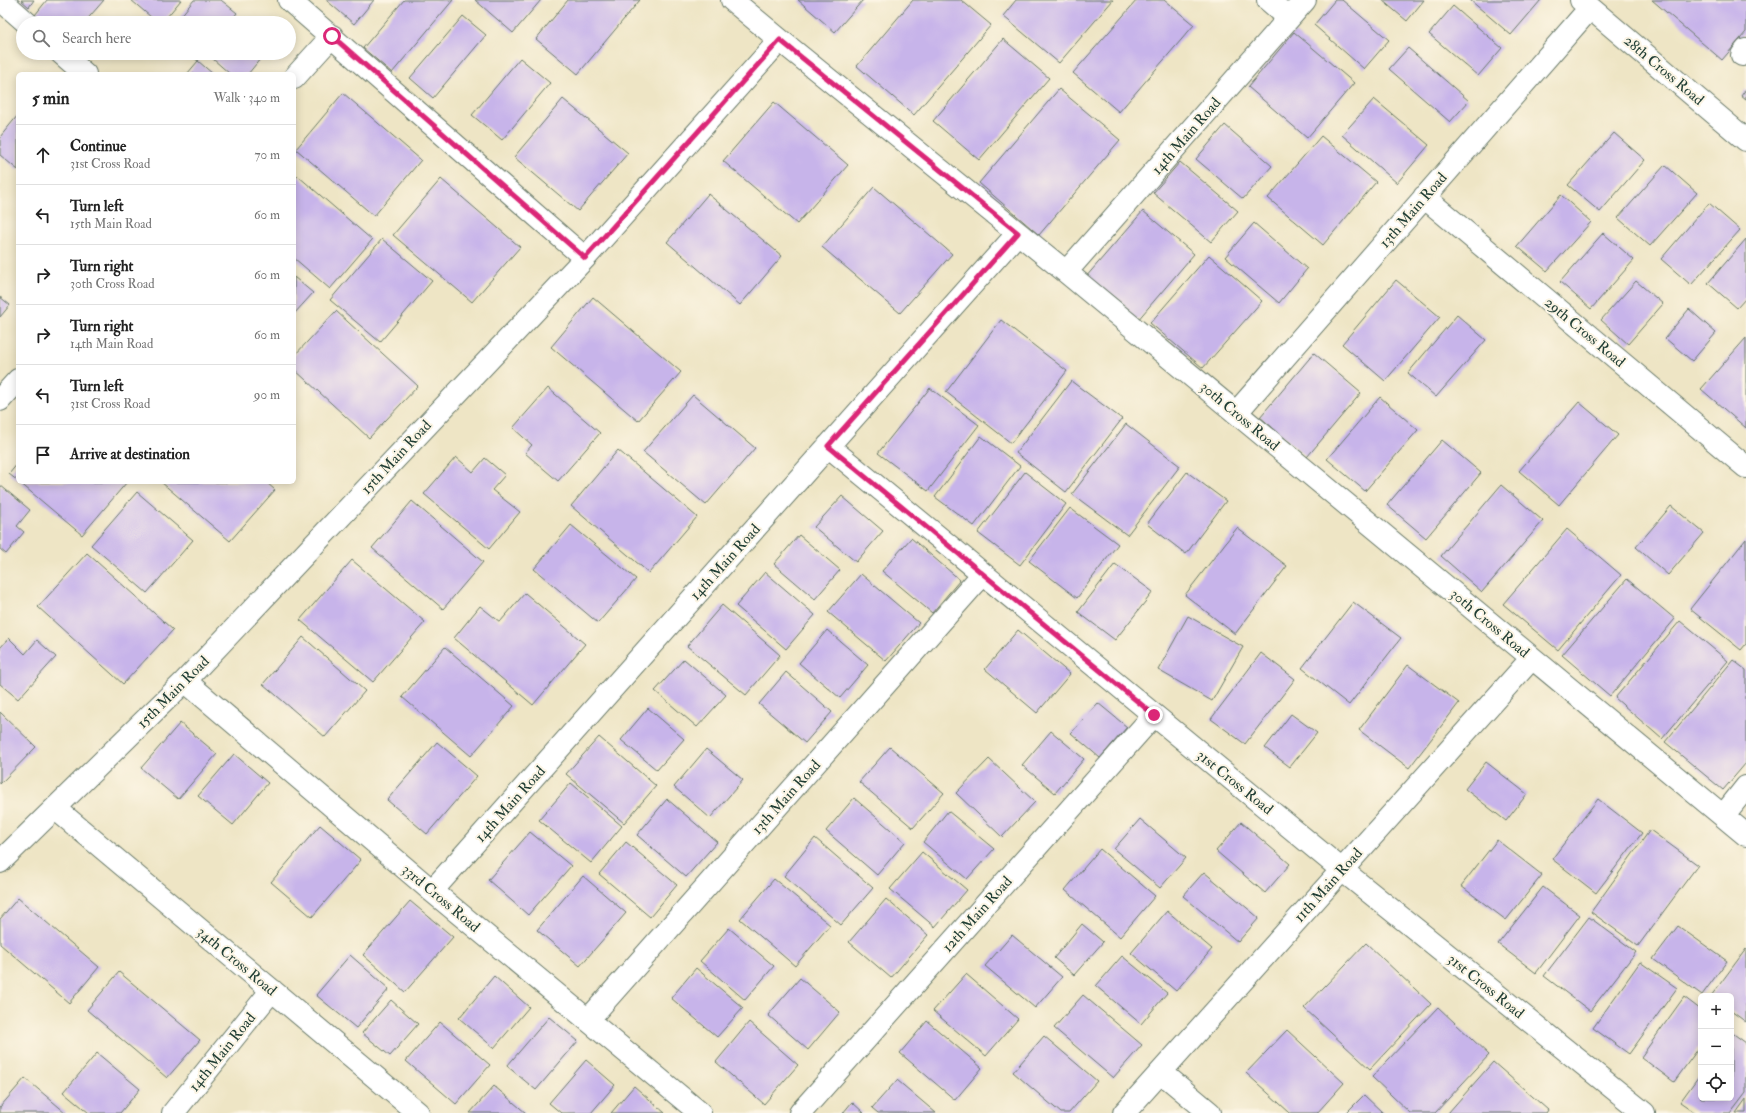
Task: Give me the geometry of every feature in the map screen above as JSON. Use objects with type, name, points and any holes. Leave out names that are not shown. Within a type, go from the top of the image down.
[{"type":"street","points":[[2,0],[19,16]]},
{"type":"street","points":[[289,0],[585,258]]},
{"type":"street","name":"30th Cross Road","points":[[732,0],[1066,272],[1746,835]]},
{"type":"street","points":[[1268,0],[1289,18]]},
{"type":"street","name":"14th Main Road","points":[[1066,272],[1305,0]]},
{"type":"street","name":"28th Cross Road","points":[[1586,4],[1746,140]]},
{"type":"street","name":"13th Main Road","points":[[1236,413],[1424,197],[1586,4]]},
{"type":"street","points":[[296,76],[332,36]]},
{"type":"street","name":"15th Main Road","points":[[0,862],[56,809],[185,681],[585,258],[780,40]]},
{"type":"street","points":[[69,60],[83,72]]},
{"type":"street","name":"29th Cross Road","points":[[1424,197],[1746,467]]},
{"type":"street","name":"14th Main Road","points":[[432,891],[1018,233]]},
{"type":"street","points":[[0,400],[16,382]]},
{"type":"street","name":"31st Cross Road","points":[[828,446],[1342,870],[1644,1113]]},
{"type":"street","name":"13th Main Road","points":[[588,1020],[983,574]]},
{"type":"street","name":"11th Main Road","points":[[1124,1113],[1532,658]]},
{"type":"street","name":"33rd Cross Road","points":[[185,681],[432,891],[700,1113]]},
{"type":"street","name":"12th Main Road","points":[[800,1113],[1154,715]]},
{"type":"street","points":[[1723,816],[1746,787]]},
{"type":"street","name":"34th Cross Road","points":[[56,809],[418,1113]]},
{"type":"street","name":"14th Main Road","points":[[172,1113],[272,990]]},
{"type":"street","points":[[1161,1072],[1210,1113]]},
{"type":"building","points":[[21,0],[34,0],[29,7]]},
{"type":"building","points":[[47,0],[104,0],[90,16],[35,15]]},
{"type":"building","points":[[131,0],[181,0],[168,16],[150,16]]},
{"type":"building","points":[[194,0],[221,0],[237,13],[235,16],[181,16]]},
{"type":"building","points":[[326,0],[374,0],[354,24]]},
{"type":"building","points":[[404,0],[453,0],[392,73],[363,48]]},
{"type":"building","points":[[475,0],[541,0],[513,33]]},
{"type":"building","points":[[568,0],[640,0],[578,74],[536,39]]},
{"type":"building","points":[[798,0],[863,0],[835,32]]},
{"type":"building","points":[[913,0],[961,0],[991,25],[914,115],[857,66]]},
{"type":"building","points":[[1016,0],[1113,0],[1059,63],[1003,16]]},
{"type":"building","points":[[1137,0],[1164,0],[1194,25],[1119,112],[1073,73]]},
{"type":"building","points":[[1335,0],[1342,0],[1389,40],[1364,69],[1314,25]]},
{"type":"building","points":[[1382,0],[1424,0],[1407,21]]},
{"type":"building","points":[[1470,0],[1541,0],[1511,35]]},
{"type":"building","points":[[1652,0],[1746,0],[1746,32],[1722,60]]},
{"type":"building","points":[[1453,6],[1502,48],[1478,76],[1429,34]]},
{"type":"building","points":[[463,16],[486,35],[433,98],[410,78]]},
{"type":"building","points":[[1294,32],[1354,83],[1307,138],[1248,87]]},
{"type":"building","points":[[1003,39],[1049,78],[979,160],[933,121]]},
{"type":"building","points":[[1408,48],[1469,101],[1450,122],[1389,69]]},
{"type":"building","points":[[520,58],[550,83],[502,140],[472,115]]},
{"type":"building","points":[[214,60],[259,60],[250,72],[228,72]]},
{"type":"building","points":[[198,61],[211,72],[189,72]]},
{"type":"building","points":[[1059,89],[1120,140],[1039,235],[979,183]]},
{"type":"building","points":[[1746,89],[1746,100],[1741,96]]},
{"type":"building","points":[[343,93],[421,160],[374,216],[296,149]]},
{"type":"building","points":[[563,99],[628,153],[578,211],[514,157]]},
{"type":"building","points":[[1374,99],[1429,145],[1397,183],[1342,135]]},
{"type":"building","points":[[774,102],[848,165],[797,224],[723,161]]},
{"type":"building","points":[[16,117],[16,168],[0,155],[0,137]]},
{"type":"building","points":[[1225,125],[1272,166],[1243,199],[1196,159]]},
{"type":"building","points":[[1614,133],[1645,160],[1600,212],[1568,185]]},
{"type":"building","points":[[1321,136],[1376,182],[1323,245],[1268,198]]},
{"type":"building","points":[[1180,162],[1238,211],[1211,242],[1153,193]]},
{"type":"building","points":[[1665,165],[1697,193],[1650,246],[1618,218]]},
{"type":"building","points":[[298,176],[372,240],[330,289],[296,260],[296,178]]},
{"type":"building","points":[[441,179],[520,247],[472,302],[393,235]]},
{"type":"building","points":[[874,187],[952,254],[900,313],[822,247]]},
{"type":"building","points":[[708,194],[782,256],[740,305],[667,242]]},
{"type":"building","points":[[1561,195],[1591,222],[1547,271],[1517,246]]},
{"type":"building","points":[[1709,203],[1740,230],[1691,285],[1661,259]]},
{"type":"building","points":[[1143,211],[1194,254],[1137,321],[1085,278]]},
{"type":"building","points":[[1254,223],[1307,269],[1279,303],[1225,257]]},
{"type":"building","points":[[1603,233],[1634,260],[1591,309],[1560,282]]},
{"type":"building","points":[[382,239],[432,281],[380,342],[330,300]]},
{"type":"building","points":[[1746,239],[1746,298],[1737,308],[1708,283]]},
{"type":"building","points":[[1209,255],[1262,301],[1203,368],[1150,323]]},
{"type":"building","points":[[296,279],[313,293],[296,312]]},
{"type":"building","points":[[1396,280],[1440,317],[1385,381],[1342,344]]},
{"type":"building","points":[[1636,281],[1663,304],[1628,344],[1601,320]]},
{"type":"building","points":[[0,297],[10,305],[0,317]]},
{"type":"building","points":[[593,297],[681,372],[638,421],[551,347]]},
{"type":"building","points":[[1689,309],[1716,333],[1692,361],[1665,338]]},
{"type":"building","points":[[336,311],[418,386],[369,438],[296,371],[296,354]]},
{"type":"building","points":[[1457,315],[1486,340],[1436,397],[1408,373]]},
{"type":"building","points":[[1001,320],[1067,371],[1011,443],[946,392]]},
{"type":"building","points":[[1746,338],[1746,428],[1701,389]]},
{"type":"building","points":[[1314,353],[1361,393],[1307,457],[1260,417]]},
{"type":"building","points":[[1071,381],[1122,419],[1066,492],[1016,453]]},
{"type":"building","points":[[548,388],[600,433],[558,481],[525,453],[532,445],[513,428]]},
{"type":"building","points":[[930,388],[979,425],[928,491],[878,453]]},
{"type":"building","points":[[693,395],[755,448],[706,505],[643,452]]},
{"type":"building","points":[[1380,397],[1418,430],[1365,491],[1327,459]]},
{"type":"building","points":[[1579,402],[1618,435],[1559,505],[1519,471]]},
{"type":"building","points":[[1126,424],[1180,466],[1127,535],[1072,494]]},
{"type":"building","points":[[981,436],[1020,466],[974,526],[935,497]]},
{"type":"building","points":[[1442,440],[1481,473],[1426,538],[1387,505]]},
{"type":"building","points":[[618,450],[697,517],[649,573],[571,506]]},
{"type":"building","points":[[456,457],[473,472],[485,458],[505,475],[492,490],[520,512],[489,549],[424,494]]},
{"type":"building","points":[[16,465],[16,479],[9,474]]},
{"type":"building","points":[[1025,472],[1066,504],[1020,565],[978,533]]},
{"type":"building","points":[[1187,472],[1226,501],[1186,554],[1147,524]]},
{"type":"building","points":[[21,484],[125,484],[82,535]]},
{"type":"building","points":[[163,484],[268,484],[275,490],[230,541]]},
{"type":"building","points":[[0,485],[30,510],[17,526],[24,532],[6,554],[0,549]]},
{"type":"building","points":[[1501,485],[1543,521],[1482,592],[1441,556]]},
{"type":"building","points":[[137,492],[193,540],[147,593],[91,545]]},
{"type":"building","points":[[842,496],[883,531],[856,562],[814,527]]},
{"type":"building","points":[[412,501],[483,562],[443,609],[372,548]]},
{"type":"building","points":[[1671,506],[1704,533],[1668,575],[1636,547]]},
{"type":"building","points":[[1070,508],[1118,544],[1077,598],[1029,561]]},
{"type":"building","points":[[571,525],[636,579],[598,623],[534,569]]},
{"type":"building","points":[[1237,528],[1287,566],[1235,634],[1185,595]]},
{"type":"building","points":[[1567,529],[1621,575],[1558,650],[1503,604]]},
{"type":"building","points":[[799,535],[840,570],[815,599],[774,564]]},
{"type":"building","points":[[911,538],[960,580],[932,613],[882,571]]},
{"type":"building","points":[[1746,539],[1746,644],[1741,650],[1690,609]]},
{"type":"building","points":[[87,553],[173,630],[123,684],[38,607]]},
{"type":"building","points":[[352,560],[425,622],[373,682],[300,620]]},
{"type":"building","points":[[1115,564],[1153,592],[1115,640],[1078,612]]},
{"type":"building","points":[[765,572],[815,615],[786,649],[736,606]]},
{"type":"building","points":[[861,574],[919,623],[886,661],[828,612]]},
{"type":"building","points":[[1627,579],[1675,619],[1610,696],[1562,655]]},
{"type":"building","points":[[525,593],[585,644],[533,705],[454,638],[480,606],[500,622]]},
{"type":"building","points":[[1353,602],[1401,638],[1349,705],[1302,668]]},
{"type":"building","points":[[722,605],[780,655],[746,695],[687,646]]},
{"type":"building","points":[[1188,616],[1243,647],[1212,701],[1158,670]]},
{"type":"building","points":[[1680,621],[1728,661],[1662,739],[1615,698]]},
{"type":"building","points":[[827,630],[868,665],[840,698],[799,663]]},
{"type":"building","points":[[1018,630],[1070,674],[1037,713],[985,669]]},
{"type":"building","points":[[303,637],[365,691],[325,737],[263,684]]},
{"type":"building","points":[[9,638],[25,654],[37,640],[56,657],[18,699],[0,684],[0,648]]},
{"type":"building","points":[[445,647],[514,706],[471,756],[402,697]]},
{"type":"building","points":[[1261,653],[1295,679],[1245,744],[1211,719]]},
{"type":"building","points":[[684,659],[726,695],[697,727],[655,691]]},
{"type":"building","points":[[1733,660],[1746,670],[1746,763],[1723,790],[1665,742]]},
{"type":"building","points":[[1408,665],[1459,703],[1409,768],[1359,730]]},
{"type":"building","points":[[786,672],[832,712],[805,743],[759,704]]},
{"type":"building","points":[[1098,703],[1127,727],[1100,758],[1071,733]]},
{"type":"building","points":[[648,708],[684,739],[657,770],[621,740]]},
{"type":"building","points":[[0,712],[36,747],[0,784]]},
{"type":"building","points":[[1291,714],[1317,733],[1290,767],[1265,748]]},
{"type":"building","points":[[180,723],[217,754],[178,799],[141,768]]},
{"type":"building","points":[[1051,731],[1084,759],[1055,793],[1022,765]]},
{"type":"building","points":[[599,737],[656,786],[624,823],[566,774]]},
{"type":"building","points":[[437,742],[477,776],[427,834],[387,800]]},
{"type":"building","points":[[890,747],[944,793],[913,828],[859,782]]},
{"type":"building","points":[[706,749],[743,780],[710,818],[674,787]]},
{"type":"building","points":[[234,754],[268,783],[233,825],[198,796]]},
{"type":"building","points":[[989,759],[1035,802],[1002,837],[956,793]]},
{"type":"building","points":[[1486,762],[1527,794],[1506,821],[1465,789]]},
{"type":"building","points":[[571,783],[622,826],[591,863],[539,820]]},
{"type":"building","points":[[854,798],[905,842],[877,875],[826,831]]},
{"type":"building","points":[[667,799],[717,842],[686,877],[637,835]]},
{"type":"building","points":[[1598,799],[1642,833],[1596,893],[1552,859]]},
{"type":"building","points":[[948,811],[994,849],[967,879],[923,842]]},
{"type":"building","points":[[1140,819],[1186,858],[1160,888],[1114,849]]},
{"type":"building","points":[[1241,822],[1290,864],[1265,893],[1216,851]]},
{"type":"building","points":[[320,825],[361,860],[312,917],[271,882]]},
{"type":"building","points":[[1650,830],[1698,865],[1638,946],[1591,912]]},
{"type":"building","points":[[530,832],[571,866],[528,915],[488,880]]},
{"type":"building","points":[[815,838],[873,888],[841,925],[784,876]]},
{"type":"building","points":[[1497,840],[1542,875],[1506,920],[1461,886]]},
{"type":"building","points":[[626,842],[677,885],[650,917],[599,874]]},
{"type":"building","points":[[1100,849],[1155,896],[1120,937],[1065,890]]},
{"type":"building","points":[[922,852],[967,890],[935,927],[890,889]]},
{"type":"building","points":[[1204,872],[1259,918],[1238,942],[1183,896]]},
{"type":"building","points":[[583,876],[626,913],[580,966],[537,930]]},
{"type":"building","points":[[774,879],[830,925],[795,966],[740,919]]},
{"type":"building","points":[[1543,887],[1580,915],[1536,973],[1498,944]]},
{"type":"building","points":[[18,898],[99,967],[69,1003],[0,944],[0,919]]},
{"type":"building","points":[[886,899],[928,935],[891,978],[849,942]]},
{"type":"building","points":[[410,901],[453,937],[405,992],[363,955]]},
{"type":"building","points":[[1167,911],[1212,949],[1176,991],[1131,953]]},
{"type":"building","points":[[1589,917],[1636,952],[1590,1011],[1544,976]]},
{"type":"building","points":[[1082,924],[1103,942],[1074,975],[1054,958]]},
{"type":"building","points":[[1678,926],[1727,961],[1703,993],[1699,993],[1653,959]]},
{"type":"building","points":[[729,928],[774,966],[745,1000],[700,961]]},
{"type":"building","points":[[1012,935],[1062,977],[1035,1008],[985,966]]},
{"type":"building","points":[[1366,943],[1431,1004],[1370,1069],[1304,1008]]},
{"type":"building","points":[[1746,949],[1746,1022],[1734,1013],[1734,993],[1713,993]]},
{"type":"building","points":[[350,955],[389,989],[356,1028],[316,995]]},
{"type":"building","points":[[1122,956],[1167,993],[1141,1024],[1096,986]]},
{"type":"building","points":[[1640,962],[1677,988],[1629,1054],[1593,1028]]},
{"type":"building","points":[[696,968],[743,1008],[717,1037],[671,998]]},
{"type":"building","points":[[119,972],[200,1040],[167,1078],[87,1010]]},
{"type":"building","points":[[966,974],[1018,1019],[986,1056],[933,1011]]},
{"type":"building","points":[[494,976],[529,1007],[494,1048],[459,1018]]},
{"type":"building","points":[[800,978],[840,1012],[808,1050],[768,1015]]},
{"type":"building","points":[[1083,995],[1142,1045],[1113,1078],[1054,1028]]},
{"type":"building","points":[[1684,997],[1698,1008],[1698,1049],[1674,1082],[1641,1057]]},
{"type":"building","points":[[391,1000],[418,1024],[390,1056],[362,1033]]},
{"type":"building","points":[[1438,1007],[1489,1055],[1435,1113],[1410,1113],[1372,1077]]},
{"type":"building","points":[[549,1017],[578,1041],[536,1090],[507,1066]]},
{"type":"building","points":[[927,1021],[982,1068],[955,1100],[900,1053]]},
{"type":"building","points":[[440,1022],[490,1065],[456,1104],[406,1061]]},
{"type":"building","points":[[749,1022],[798,1065],[764,1104],[716,1062]]},
{"type":"building","points":[[1287,1030],[1344,1083],[1317,1113],[1290,1113],[1246,1073]]},
{"type":"building","points":[[1734,1034],[1746,1043],[1746,1092],[1730,1113],[1696,1113],[1680,1102],[1698,1077],[1698,1101],[1734,1101]]},
{"type":"building","points":[[1044,1036],[1097,1081],[1069,1113],[1061,1113],[1013,1072]]},
{"type":"building","points":[[97,1053],[140,1089],[120,1113],[89,1113],[64,1092]]},
{"type":"building","points":[[586,1060],[615,1085],[591,1113],[561,1113],[549,1103]]},
{"type":"building","points":[[1493,1062],[1548,1110],[1546,1113],[1448,1113]]},
{"type":"building","points":[[25,1078],[66,1113],[0,1113],[0,1107]]},
{"type":"building","points":[[897,1080],[936,1113],[878,1113],[872,1108]]},
{"type":"building","points":[[494,1086],[526,1113],[470,1113]]},
{"type":"building","points":[[634,1086],[665,1113],[611,1113]]},
{"type":"building","points":[[1364,1095],[1383,1113],[1346,1113]]},
{"type":"building","points":[[1746,1099],[1746,1113],[1736,1113]]},
{"type":"building","points":[[852,1102],[864,1113],[843,1113]]},
{"type":"route","points":[[332,36],[585,258],[780,40],[1018,233],[828,446],[1154,715]]}]
